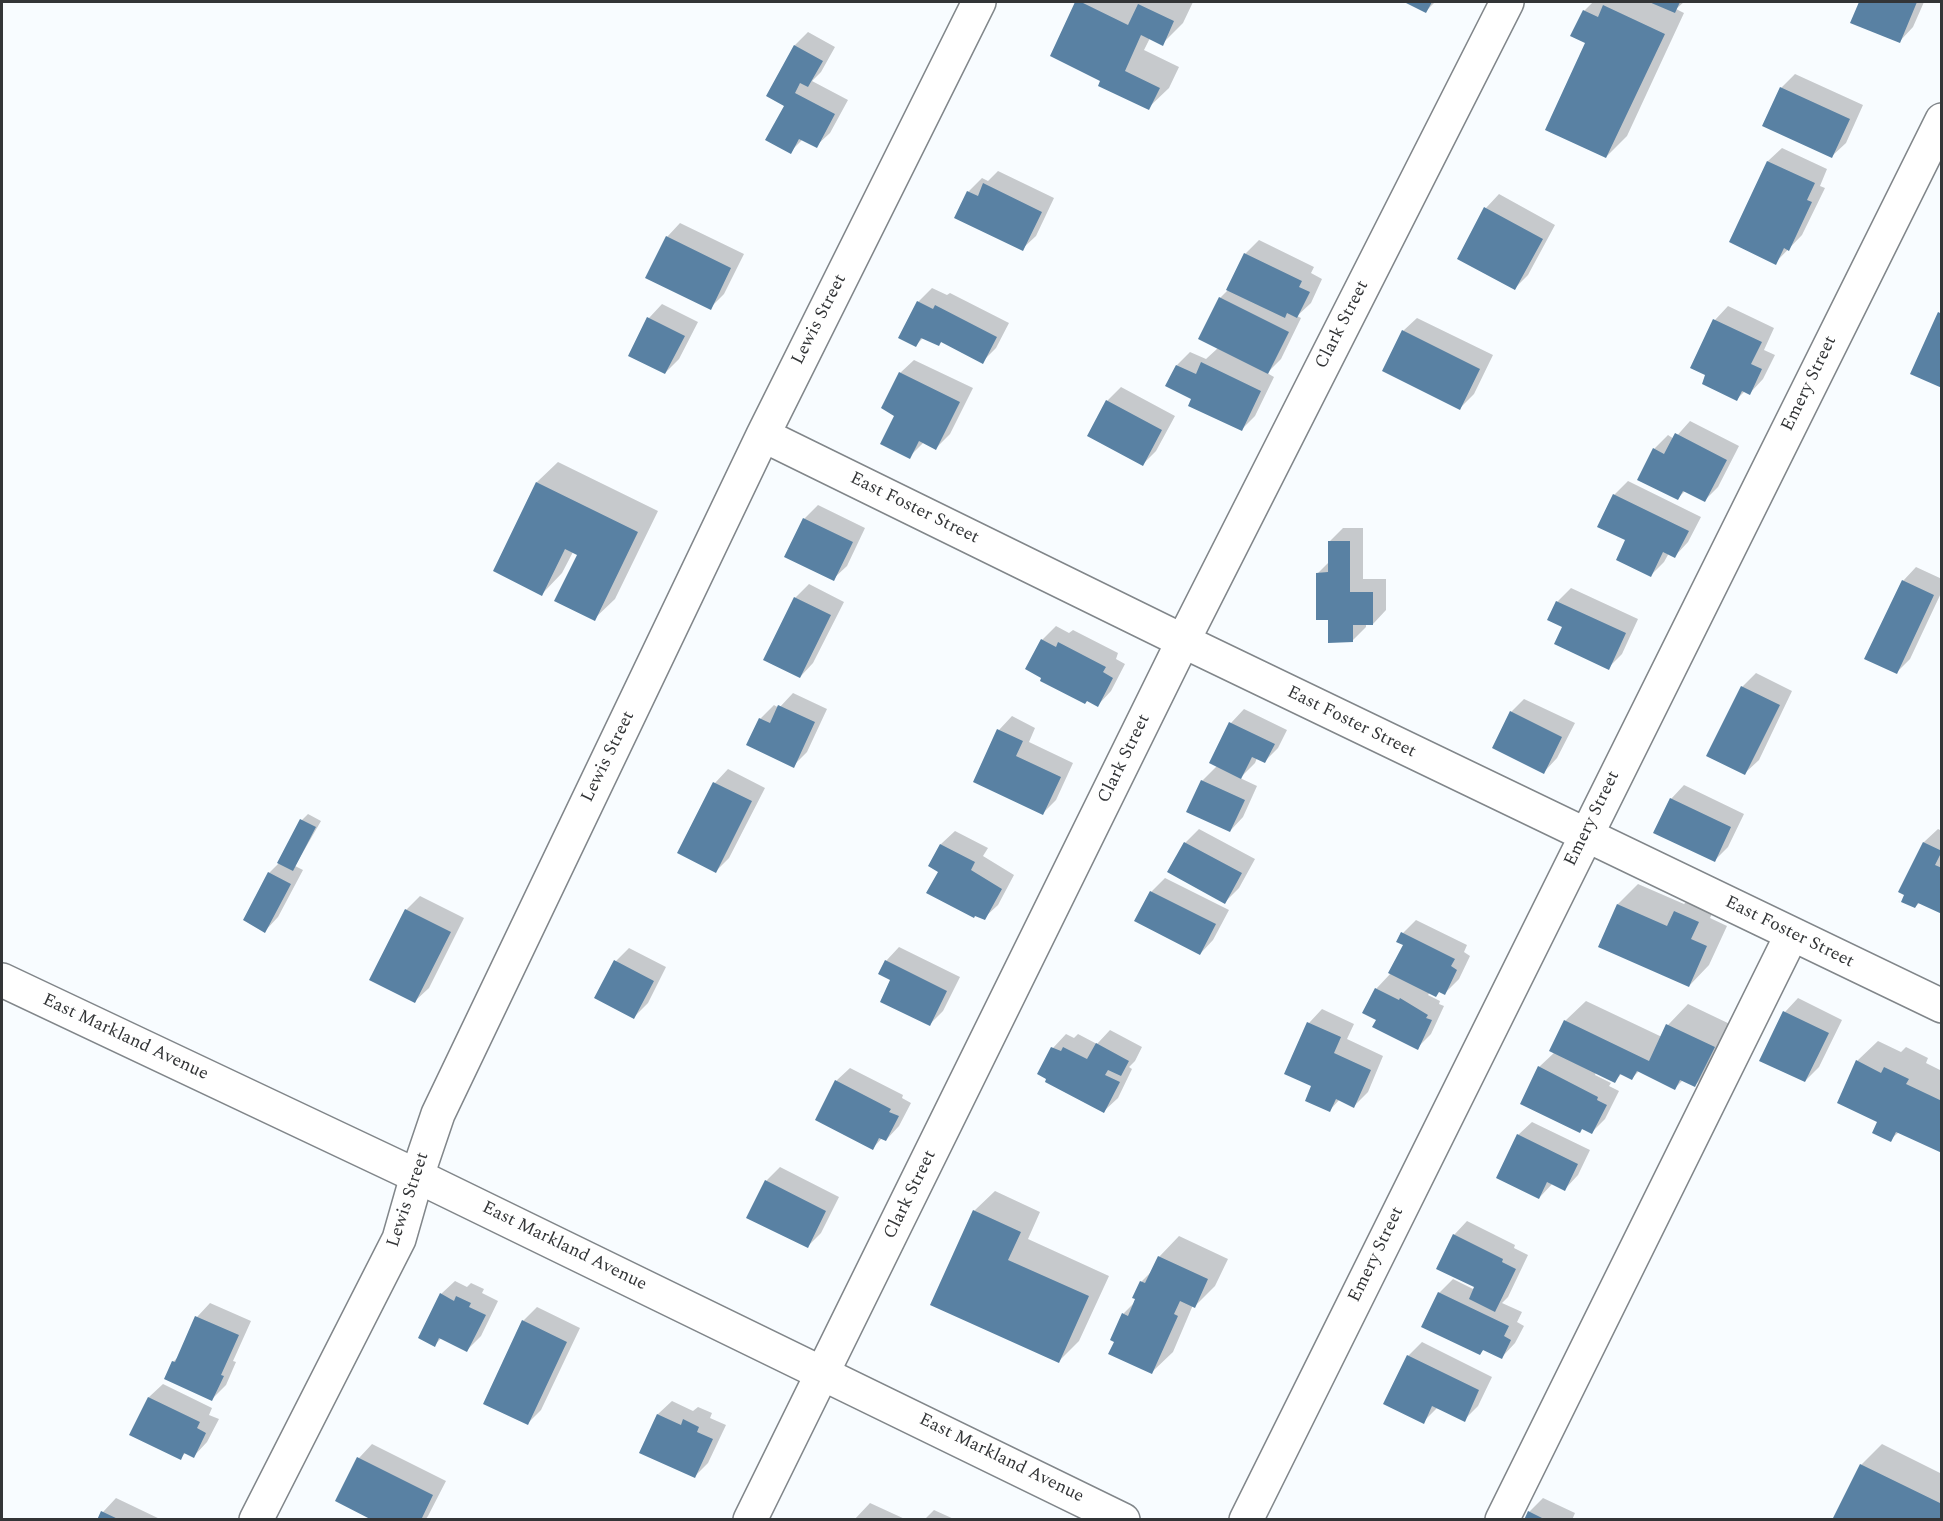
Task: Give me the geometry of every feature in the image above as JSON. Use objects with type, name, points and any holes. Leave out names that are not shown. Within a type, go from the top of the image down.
[{"type":"street","name":"Lewis Street","points":[[256,1520],[399,1239],[438,1114],[763,435],[979,2]]},
{"type":"street","name":"Clark Street","points":[[750,1520],[1183,641],[1507,2]]},
{"type":"street","name":"Emery Street","points":[[1246,1520],[1941,120]]},
{"type":"street","name":"East Foster Street","points":[[763,435],[1585,836],[1941,1006]]},
{"type":"street","points":[[1502,1520],[1792,934]]},
{"type":"street","name":"East Markland Avenue","points":[[2,980],[417,1176],[1123,1520]]},
{"type":"building","points":[[1075,2],[1081,2],[1128,25],[1138,4],[1174,21],[1163,46],[1141,35],[1125,71],[1160,88],[1149,110],[1098,86],[1100,81],[1050,56]]},
{"type":"building","points":[[1404,2],[1432,2],[1426,13]]},
{"type":"building","points":[[1649,2],[1680,2],[1675,13]]},
{"type":"building","points":[[1859,2],[1917,2],[1900,43],[1850,23]]},
{"type":"building","points":[[1603,5],[1665,34],[1606,158],[1545,130],[1585,43],[1570,36],[1583,10],[1598,17]]},
{"type":"building","points":[[794,45],[823,61],[808,87],[800,83],[795,93],[835,114],[817,148],[799,139],[791,154],[765,140],[784,106],[766,96]]},
{"type":"building","points":[[1780,87],[1850,119],[1832,158],[1762,126]]},
{"type":"building","points":[[1767,161],[1815,183],[1807,200],[1812,202],[1789,251],[1784,248],[1776,265],[1729,242]]},
{"type":"building","points":[[983,183],[1042,212],[1023,251],[954,218],[967,191],[978,196]]},
{"type":"building","points":[[1484,207],[1543,239],[1515,290],[1457,259]]},
{"type":"building","points":[[666,236],[731,268],[711,310],[645,278]]},
{"type":"building","points":[[1244,253],[1302,281],[1299,287],[1310,292],[1297,318],[1287,313],[1285,318],[1226,290]]},
{"type":"building","points":[[1219,297],[1289,332],[1268,374],[1198,339]]},
{"type":"building","points":[[917,301],[933,309],[935,305],[997,337],[983,364],[941,342],[939,346],[921,338],[916,347],[898,338]]},
{"type":"building","points":[[1938,312],[1942,314],[1942,388],[1910,374]]},
{"type":"building","points":[[647,317],[685,336],[665,374],[628,356]]},
{"type":"building","points":[[1713,319],[1762,342],[1751,364],[1762,369],[1750,395],[1742,391],[1737,401],[1702,384],[1705,375],[1690,368]]},
{"type":"building","points":[[1402,330],[1480,369],[1460,410],[1382,371]]},
{"type":"building","points":[[1201,362],[1261,391],[1242,431],[1188,406],[1191,399],[1165,386],[1176,365],[1196,374]]},
{"type":"building","points":[[899,372],[960,402],[936,450],[919,441],[910,459],[880,444],[894,416],[881,408]]},
{"type":"building","points":[[1106,400],[1162,430],[1143,466],[1087,436]]},
{"type":"building","points":[[1675,433],[1727,460],[1705,502],[1683,491],[1678,500],[1637,480],[1653,448],[1664,454]]},
{"type":"building","points":[[536,482],[638,532],[595,621],[554,601],[577,555],[565,549],[542,596],[493,571]]},
{"type":"building","points":[[1613,494],[1689,531],[1675,558],[1663,552],[1651,577],[1616,560],[1625,540],[1597,527]]},
{"type":"building","points":[[803,518],[853,542],[834,581],[784,557]]},
{"type":"building","points":[[1328,541],[1350,541],[1350,592],[1373,592],[1373,625],[1353,625],[1353,642],[1328,643],[1328,620],[1316,620],[1316,573],[1328,572]]},
{"type":"building","points":[[1902,580],[1934,595],[1897,674],[1864,659]]},
{"type":"building","points":[[794,597],[831,615],[800,678],[763,660]]},
{"type":"building","points":[[1556,601],[1626,633],[1609,670],[1554,644],[1562,627],[1547,620]]},
{"type":"building","points":[[1041,639],[1056,647],[1058,642],[1106,667],[1103,672],[1113,678],[1098,707],[1087,701],[1085,704],[1040,681],[1041,678],[1025,669]]},
{"type":"building","points":[[1741,686],[1780,705],[1745,775],[1706,756]]},
{"type":"building","points":[[778,705],[815,722],[794,768],[746,745],[759,718],[770,723]]},
{"type":"building","points":[[1510,711],[1562,737],[1544,774],[1492,748]]},
{"type":"building","points":[[1229,722],[1275,744],[1265,763],[1252,757],[1241,779],[1209,763]]},
{"type":"building","points":[[997,729],[1023,741],[1016,756],[1061,777],[1043,815],[973,782]]},
{"type":"building","points":[[1201,780],[1245,800],[1230,832],[1186,812]]},
{"type":"building","points":[[713,782],[752,801],[716,873],[677,853]]},
{"type":"building","points":[[1670,798],[1731,827],[1715,862],[1653,833]]},
{"type":"building","points":[[300,819],[316,827],[293,871],[277,863]]},
{"type":"building","points":[[1184,842],[1242,873],[1225,904],[1167,872]]},
{"type":"building","points":[[1923,842],[1942,851],[1935,865],[1942,868],[1942,914],[1918,903],[1915,908],[1901,902],[1904,895],[1898,892]]},
{"type":"building","points":[[940,844],[975,862],[971,870],[1002,889],[985,920],[975,916],[974,918],[926,893],[938,872],[928,866]]},
{"type":"building","points":[[268,872],[291,884],[265,933],[243,920]]},
{"type":"building","points":[[1150,891],[1216,924],[1200,955],[1134,921]]},
{"type":"building","points":[[1617,904],[1667,926],[1674,911],[1699,922],[1691,939],[1707,946],[1689,987],[1598,947]]},
{"type":"building","points":[[405,909],[451,932],[415,1003],[369,980]]},
{"type":"building","points":[[1401,932],[1455,959],[1451,966],[1457,970],[1445,995],[1439,992],[1436,997],[1388,973],[1403,945],[1396,942]]},
{"type":"building","points":[[614,960],[654,981],[634,1019],[594,998]]},
{"type":"building","points":[[885,960],[947,991],[930,1026],[880,1002],[890,980],[878,974]]},
{"type":"building","points":[[1375,988],[1399,1000],[1400,998],[1428,1015],[1426,1018],[1432,1020],[1418,1050],[1372,1027],[1376,1020],[1362,1013]]},
{"type":"building","points":[[1783,1011],[1829,1033],[1805,1082],[1759,1061]]},
{"type":"building","points":[[1564,1020],[1649,1061],[1666,1024],[1715,1047],[1695,1087],[1680,1080],[1675,1090],[1637,1071],[1632,1080],[1620,1074],[1615,1083],[1549,1051]]},
{"type":"building","points":[[1307,1022],[1341,1037],[1334,1053],[1371,1070],[1354,1108],[1336,1099],[1330,1112],[1305,1101],[1311,1086],[1284,1074]]},
{"type":"building","points":[[1096,1043],[1129,1061],[1121,1076],[1108,1070],[1105,1075],[1120,1082],[1104,1113],[1045,1082],[1046,1079],[1037,1074],[1051,1047],[1061,1051],[1063,1047],[1087,1059]]},
{"type":"building","points":[[1856,1060],[1881,1073],[1884,1067],[1909,1079],[1906,1084],[1942,1101],[1942,1153],[1896,1132],[1891,1142],[1872,1133],[1877,1122],[1837,1103]]},
{"type":"building","points":[[1538,1066],[1598,1097],[1597,1100],[1607,1105],[1592,1134],[1582,1129],[1580,1133],[1520,1104]]},
{"type":"building","points":[[835,1080],[891,1109],[889,1112],[899,1116],[886,1141],[879,1138],[873,1150],[815,1120]]},
{"type":"building","points":[[1517,1134],[1578,1164],[1565,1191],[1547,1182],[1539,1199],[1496,1178]]},
{"type":"building","points":[[765,1180],[826,1211],[808,1248],[746,1218]]},
{"type":"building","points":[[973,1210],[1021,1232],[1008,1260],[1089,1296],[1059,1363],[930,1305]]},
{"type":"building","points":[[1453,1234],[1503,1259],[1502,1262],[1516,1269],[1495,1312],[1469,1299],[1474,1287],[1436,1269]]},
{"type":"building","points":[[1158,1256],[1208,1279],[1195,1308],[1180,1301],[1174,1314],[1178,1316],[1152,1374],[1108,1354],[1114,1342],[1110,1340],[1122,1313],[1128,1316],[1135,1299],[1132,1298],[1140,1281],[1145,1283]]},
{"type":"building","points":[[1438,1292],[1509,1326],[1504,1336],[1511,1340],[1502,1359],[1483,1350],[1480,1355],[1421,1327]]},
{"type":"building","points":[[440,1293],[454,1301],[456,1296],[471,1303],[469,1307],[486,1315],[467,1352],[439,1338],[435,1347],[418,1338]]},
{"type":"building","points":[[195,1316],[239,1335],[212,1401],[164,1379],[172,1361],[175,1362]]},
{"type":"building","points":[[522,1320],[567,1342],[528,1425],[483,1404]]},
{"type":"building","points":[[1407,1355],[1479,1390],[1465,1422],[1432,1406],[1424,1424],[1383,1404]]},
{"type":"building","points":[[148,1397],[200,1422],[197,1428],[206,1433],[194,1458],[184,1453],[181,1460],[129,1435]]},
{"type":"building","points":[[657,1414],[681,1425],[683,1419],[699,1427],[697,1432],[713,1439],[695,1478],[639,1453]]},
{"type":"building","points":[[357,1457],[433,1495],[421,1520],[389,1518],[388,1520],[372,1520],[335,1501]]},
{"type":"building","points":[[1860,1464],[1942,1504],[1942,1520],[1832,1520]]},
{"type":"building","points":[[101,1511],[120,1520],[97,1520]]},
{"type":"building","points":[[1528,1511],[1546,1520],[1524,1520]]}]
